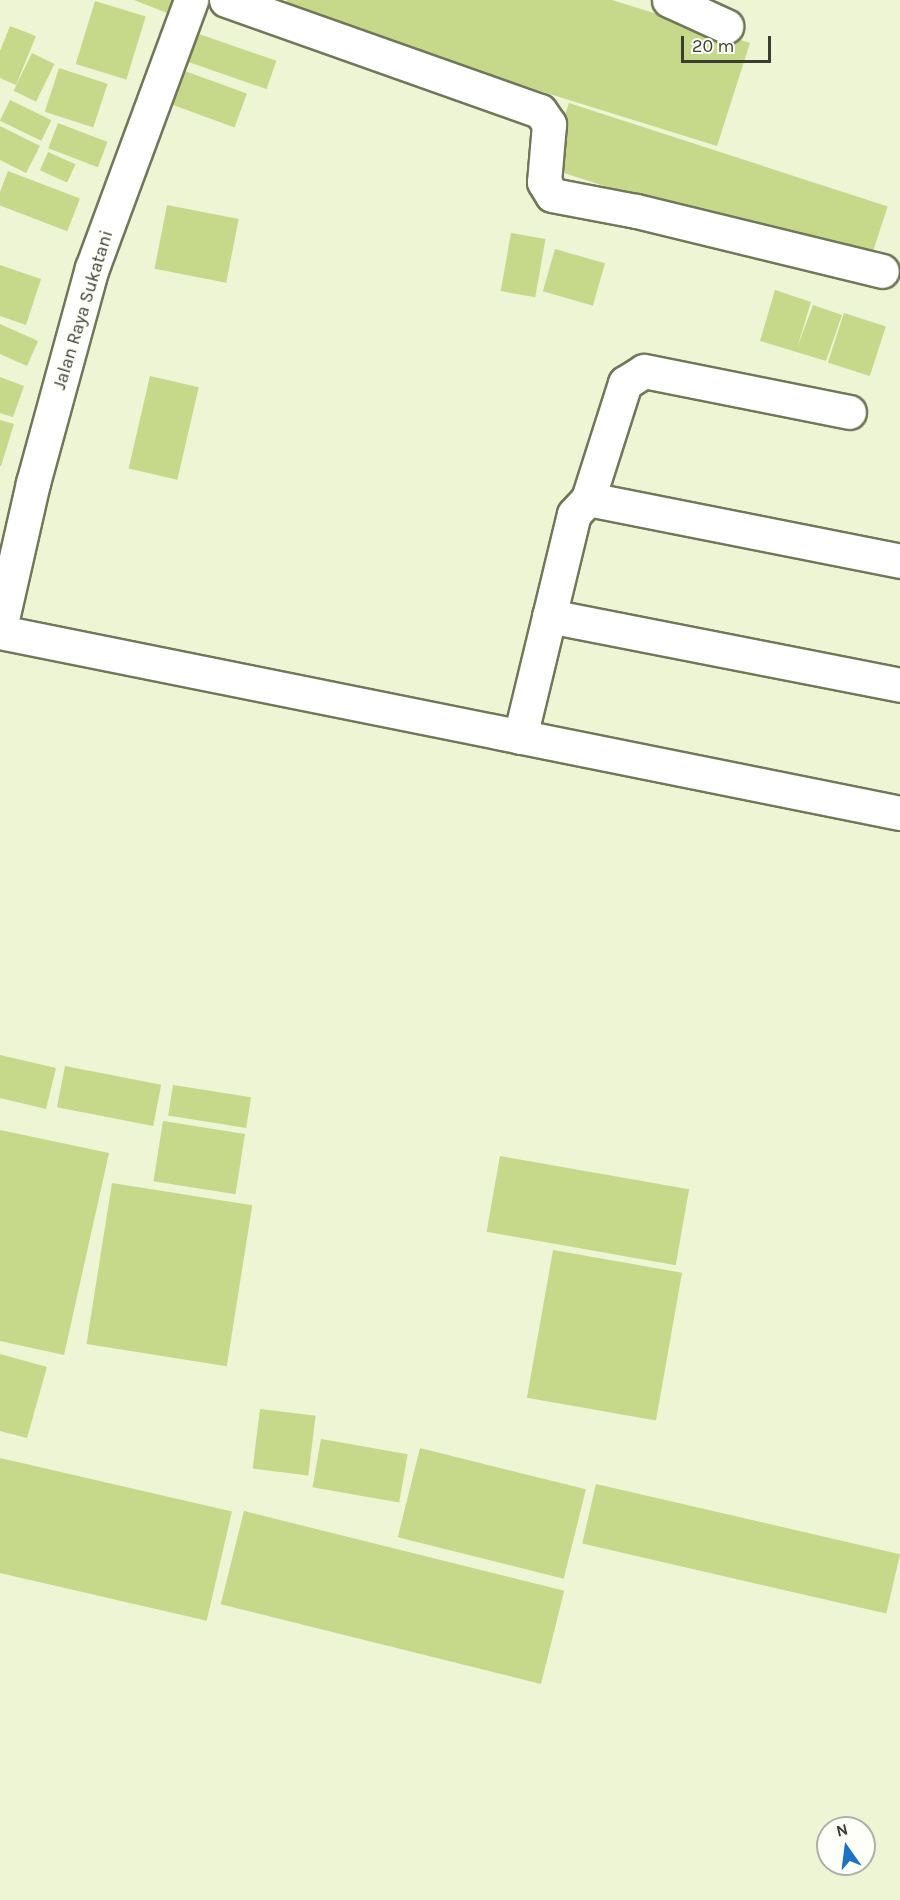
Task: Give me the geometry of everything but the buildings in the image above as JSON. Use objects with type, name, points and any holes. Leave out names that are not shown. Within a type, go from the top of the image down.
[{"type":"street","name":"Jalan Raya Sukatani","points":[[0,630],[33,483],[92,268],[191,0]]},
{"type":"street","points":[[226,0],[540,111],[549,124],[544,182],[552,195],[636,211],[882,271]]},
{"type":"street","points":[[669,0],[726,26]]},
{"type":"street","points":[[520,737],[574,514],[588,499],[625,383],[644,371],[849,412]]},
{"type":"street","points":[[588,499],[900,561]]},
{"type":"street","points":[[549,616],[900,686]]},
{"type":"street","points":[[0,630],[900,813]]}]
